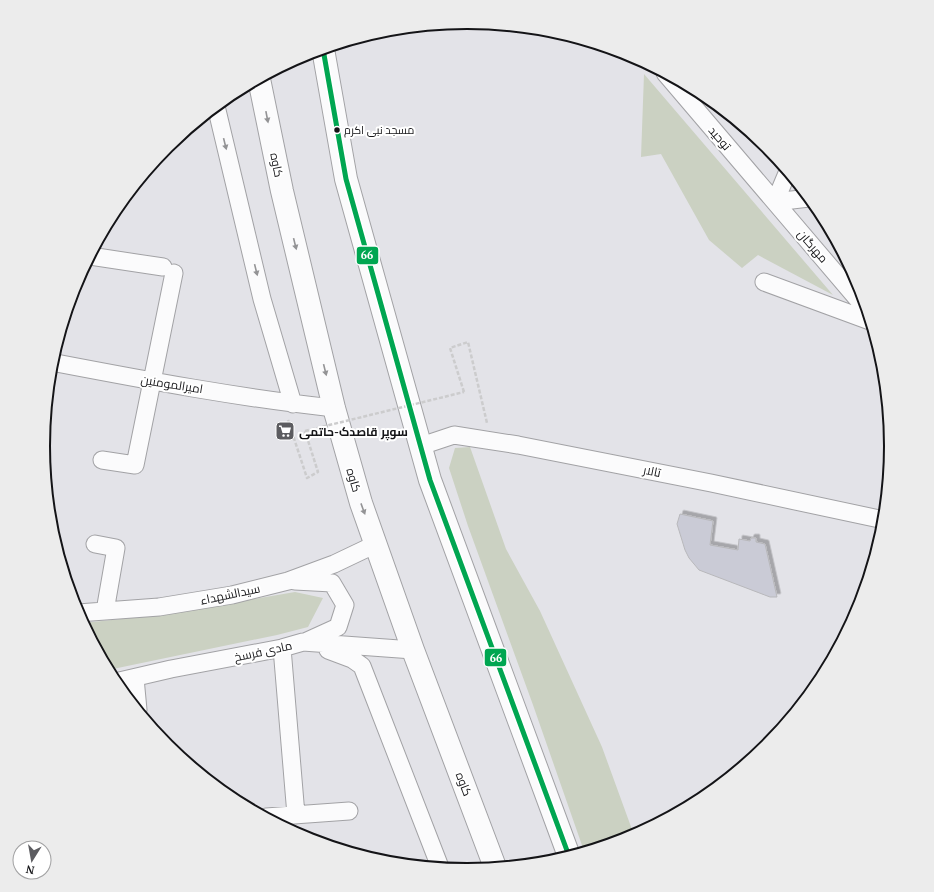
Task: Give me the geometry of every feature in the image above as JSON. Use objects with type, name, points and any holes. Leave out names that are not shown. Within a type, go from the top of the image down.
[{"type":"main road","points":[[324,54],[346,179],[430,480],[567,851]]},
{"type":"main road","name":"کاوه","points":[[260,84],[282,192],[334,408],[361,503],[493,862]]},
{"type":"street","name":"توحید","points":[[675,84],[775,202]]},
{"type":"street","points":[[217,112],[287,403]]},
{"type":"street","points":[[786,177],[775,202],[803,199]]},
{"type":"street","name":"مهرگان","points":[[775,202],[857,298]]},
{"type":"street","points":[[96,257],[169,270],[153,381],[135,465],[102,460]]},
{"type":"street","points":[[764,282],[864,319]]},
{"type":"street","name":"امیرالمومنین","points":[[58,363],[153,381],[287,403],[334,408]]},
{"type":"street","name":"تالار","points":[[421,446],[454,435],[518,445],[877,519]]},
{"type":"street","points":[[94,544],[116,548],[105,611]]},
{"type":"street","name":"سیدالشهداء","points":[[85,612],[159,607],[232,595],[288,581],[334,564],[376,544]]},
{"type":"street","points":[[288,581],[332,583],[345,605],[338,627],[303,642]]},
{"type":"street","points":[[303,642],[340,654],[352,659],[362,666],[438,862]]},
{"type":"street","name":"مادی فرسخ","points":[[122,681],[171,669],[282,648],[303,642],[414,650]]},
{"type":"street","points":[[282,648],[296,815]]},
{"type":"street","points":[[135,678],[137,701]]},
{"type":"street","points":[[276,816],[349,811]]},
{"type":"path","points":[[287,403],[307,478],[318,472],[305,431],[464,392],[450,348],[468,342],[492,441]]},
{"type":"green space","points":[[644,74],[833,295],[758,255],[742,268],[709,240],[661,154],[641,157]]},
{"type":"green space","points":[[470,447],[506,549],[540,611],[602,747],[632,829],[627,831],[582,847],[468,526],[449,468],[455,448]]},
{"type":"green space","points":[[295,592],[323,598],[308,627],[277,635],[115,669],[89,622],[159,615]]},
{"type":"building","points":[[680,514],[713,521],[710,545],[738,550],[739,539],[750,541],[751,538],[756,538],[756,542],[765,544],[777,597],[770,597],[699,570],[689,558],[685,550],[677,524]]},
{"type":"transit line","name":"66","points":[[324,54],[346,179],[430,480],[567,851]]},
{"type":"place","name":"مسجد نبی اکرم","points":[[337,130]]},
{"type":"place","name":"سوپر قاصدک-حاتمی","points":[[285,431]]}]
